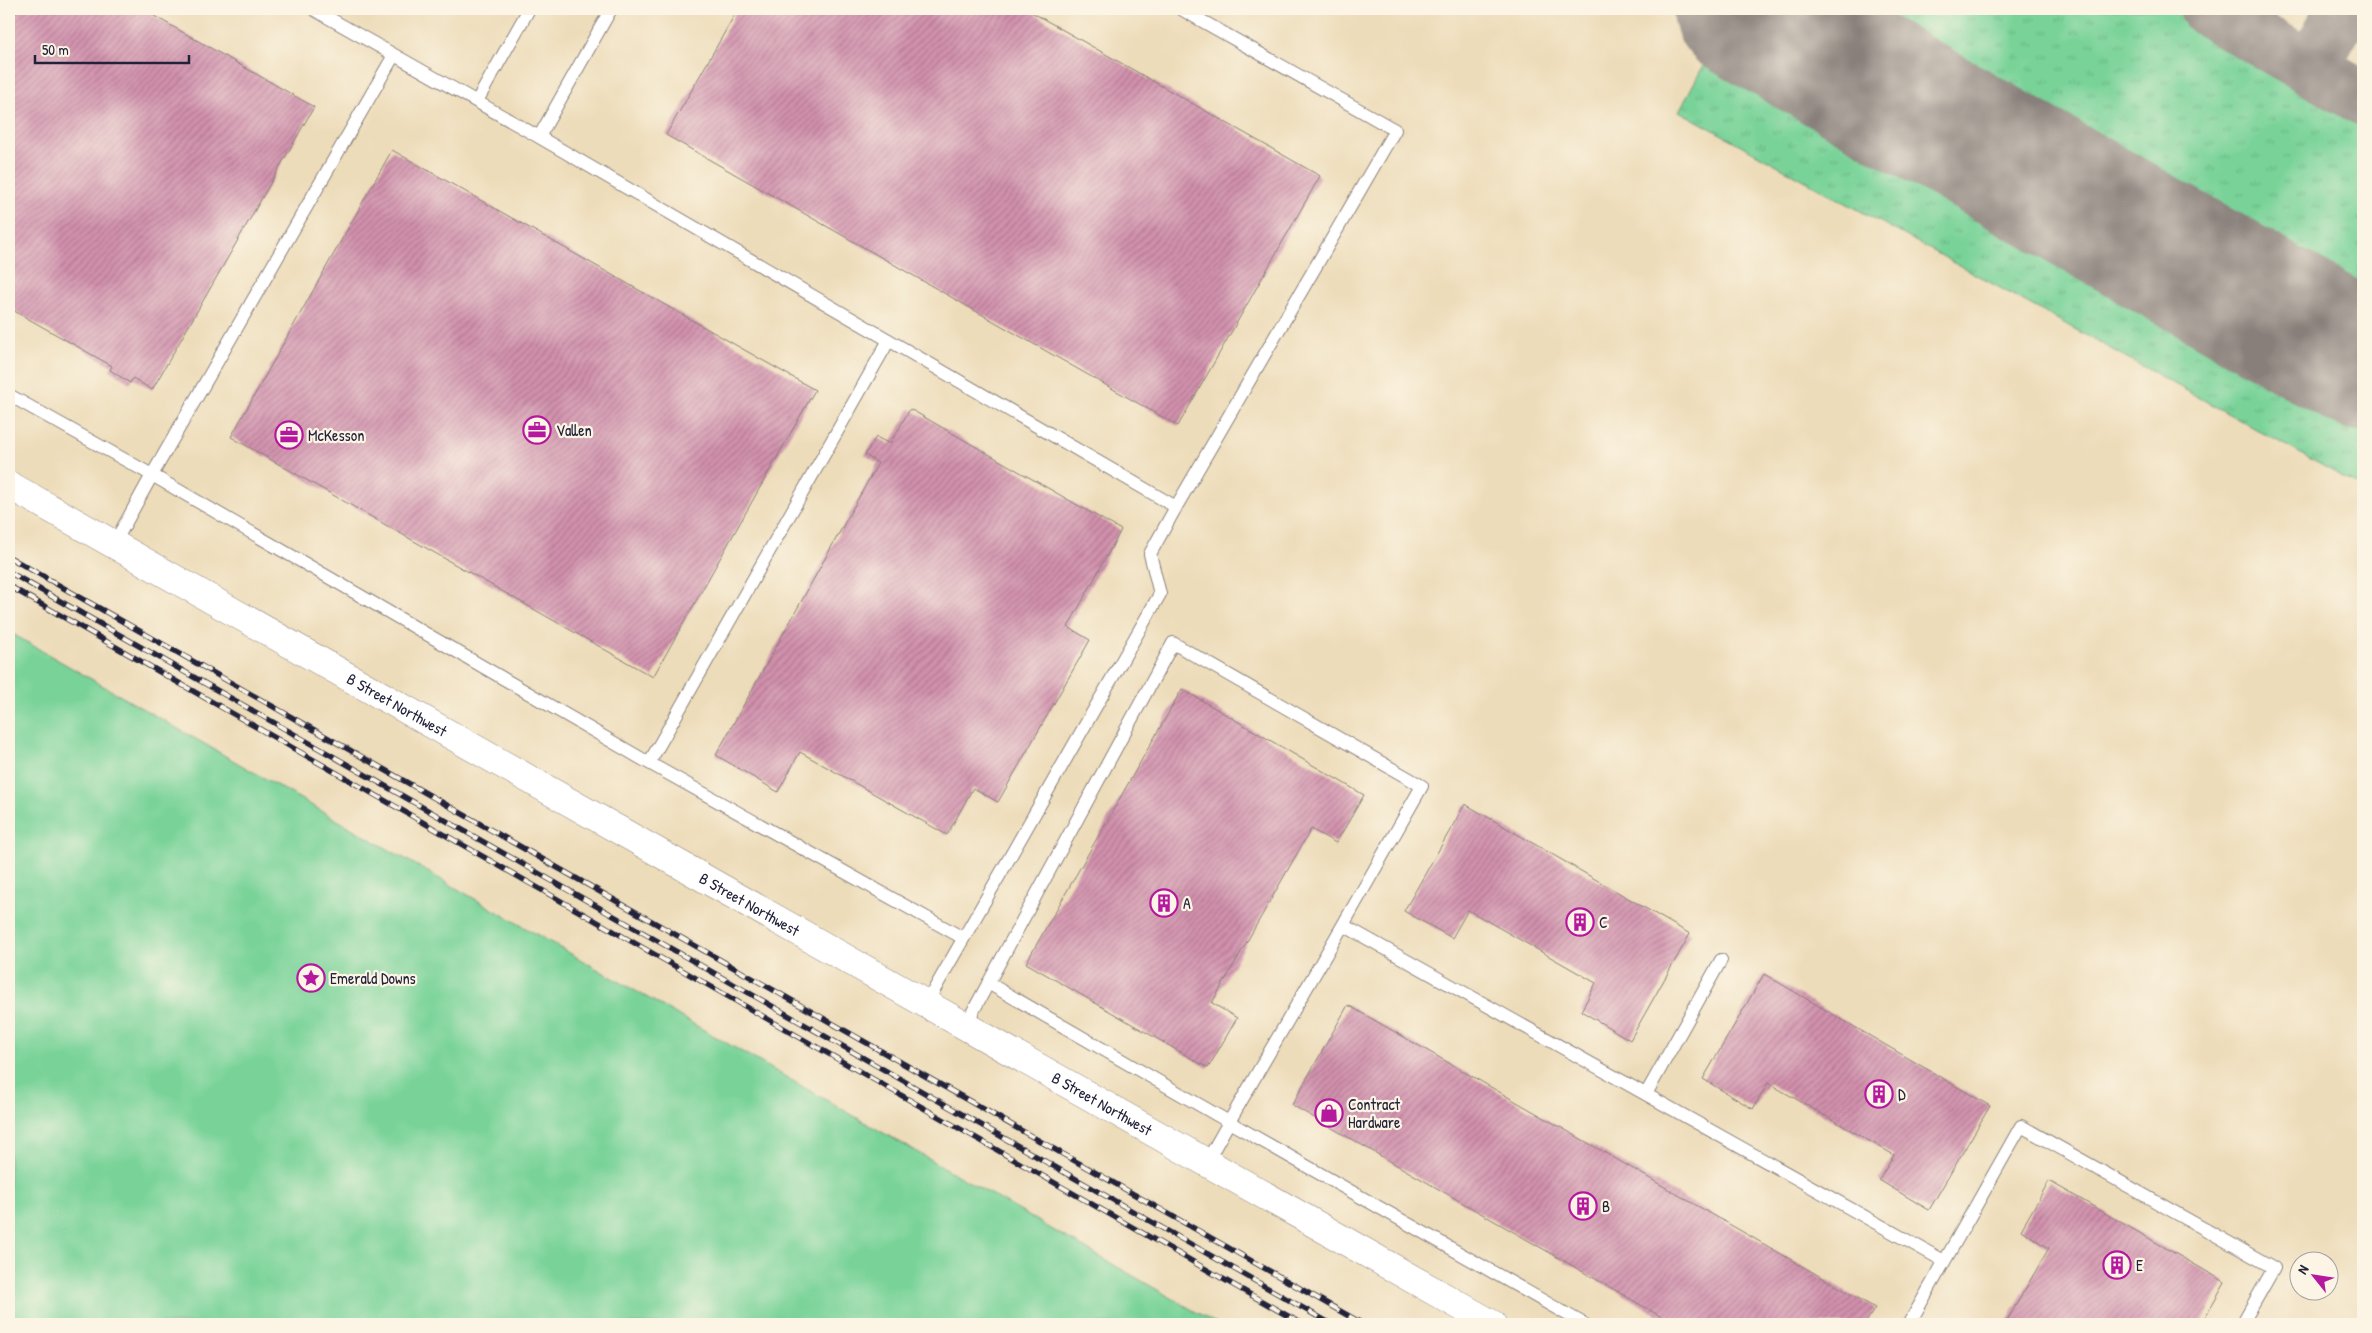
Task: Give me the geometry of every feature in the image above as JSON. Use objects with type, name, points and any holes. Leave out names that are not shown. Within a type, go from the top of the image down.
[{"type":"street","name":"B Street Northwest","points":[[9,485],[1492,1324]]},
{"type":"lane","points":[[313,9],[539,137],[1176,507]]},
{"type":"lane","points":[[477,102],[529,9]]},
{"type":"lane","points":[[539,137],[611,9]]},
{"type":"lane","points":[[926,1004],[1160,594],[1150,554],[1395,130],[1181,9]]},
{"type":"lane","points":[[114,544],[394,55]]},
{"type":"lane","points":[[649,763],[889,340]]},
{"type":"lane","points":[[9,395],[152,475],[649,763],[963,938]]},
{"type":"lane","points":[[965,1026],[1173,643],[1422,786],[1206,1163]]},
{"type":"lane","points":[[1343,925],[1944,1261]]},
{"type":"lane","points":[[1646,1094],[1721,960]]},
{"type":"lane","points":[[988,983],[1584,1324]]},
{"type":"lane","points":[[1909,1324],[2020,1126],[2274,1268],[2242,1324]]},
{"type":"green space","points":[[1884,9],[2167,9],[2363,118],[2363,314],[1918,62],[1891,31]]},
{"type":"green space","points":[[1720,35],[1824,87],[2363,402],[2363,488],[1679,111]]},
{"type":"green space","name":"Emerald Downs","points":[[9,632],[1217,1324],[9,1324]]},
{"type":"building","points":[[9,9],[142,9],[314,107],[152,390],[133,378],[130,383],[110,370],[112,366],[9,308]]},
{"type":"building","points":[[738,9],[1026,9],[1320,176],[1178,426],[666,135]]},
{"type":"building","points":[[392,150],[815,390],[653,677],[231,437]]},
{"type":"building","points":[[910,409],[1121,530],[1068,627],[1090,640],[998,802],[973,788],[947,835],[800,752],[778,792],[716,755],[878,463],[865,455],[876,437],[890,444]]},
{"type":"building","name":"A","points":[[1182,689],[1364,795],[1336,843],[1311,829],[1212,1003],[1237,1018],[1208,1068],[1026,963]]},
{"type":"building","name":"C","points":[[1465,804],[1690,934],[1630,1040],[1581,1011],[1596,983],[1468,910],[1452,938],[1404,911]]},
{"type":"building","name":"D","points":[[1764,974],[1990,1106],[1929,1210],[1879,1180],[1894,1155],[1768,1083],[1753,1109],[1703,1079]]},
{"type":"building","name":"B","points":[[1348,1005],[1875,1308],[1865,1324],[1674,1324],[1292,1105]]},
{"type":"building","name":"E","points":[[2049,1181],[2225,1282],[2201,1324],[2005,1324],[2049,1248],[2021,1230]]},
{"type":"taxiway","points":[[1820,53],[1844,9]]},
{"type":"taxiway","points":[[2207,9],[2363,98]]},
{"type":"taxiway","points":[[2311,68],[2344,9]]},
{"type":"runway","points":[[1742,9],[2363,362]]},
{"type":"railway","points":[[9,557],[1363,1324]]},
{"type":"railway","points":[[9,572],[1331,1324]]},
{"type":"railway","points":[[9,586],[1302,1324]]},
{"type":"place","name":"Vallen","points":[[537,430]]},
{"type":"place","name":"McKesson","points":[[289,435]]},
{"type":"place","name":"A","points":[[1164,903]]},
{"type":"place","name":"C","points":[[1580,922]]},
{"type":"place","name":"Emerald Downs","points":[[311,978]]},
{"type":"place","name":"D","points":[[1879,1094]]},
{"type":"place","name":"Contract Hardware","points":[[1329,1113]]},
{"type":"place","name":"B","points":[[1583,1206]]},
{"type":"place","name":"E","points":[[2117,1265]]}]
